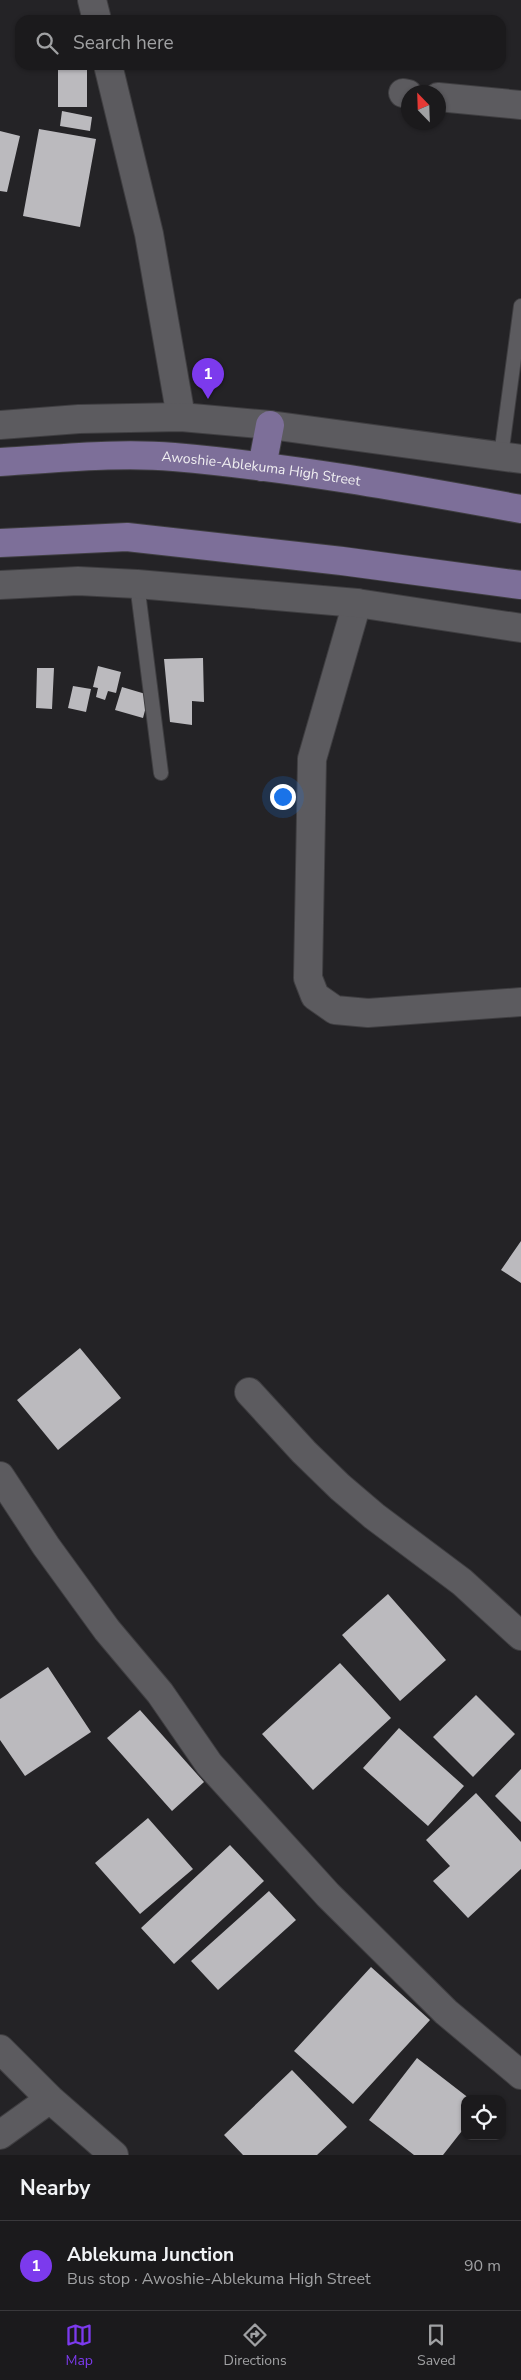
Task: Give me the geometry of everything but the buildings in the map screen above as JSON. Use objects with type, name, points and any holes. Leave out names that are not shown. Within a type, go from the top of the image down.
[{"type":"main road","points":[[262,468],[270,425]]},
{"type":"main road","name":"Awoshie-Ablekuma High Street","points":[[0,462],[92,457],[172,457],[386,485],[521,509]]},
{"type":"main road","points":[[0,543],[128,537],[342,561],[521,585]]},
{"type":"street","points":[[92,0],[96,15]]},
{"type":"street","points":[[109,70],[149,234],[181,417]]},
{"type":"street","points":[[446,98],[521,105]]},
{"type":"street","points":[[0,424],[78,419],[181,417],[270,425],[511,457]]},
{"type":"street","points":[[0,585],[78,581],[137,584],[357,603],[521,628]]},
{"type":"street","points":[[357,603],[312,759],[308,978],[315,996],[334,1010],[368,1013],[521,1002]]},
{"type":"street","points":[[249,1392],[304,1452],[340,1487],[374,1516],[462,1582],[521,1636]]},
{"type":"street","points":[[0,1476],[46,1546],[108,1630],[160,1693],[209,1764],[328,1895],[446,2012],[521,2075]]},
{"type":"street","points":[[0,2049],[50,2098],[114,2155]]},
{"type":"street","points":[[0,2135],[50,2098]]},
{"type":"lane","points":[[511,457],[521,306]]},
{"type":"lane","points":[[137,584],[161,773]]},
{"type":"place","name":"Ablekuma Junction","points":[[208,399]]}]
